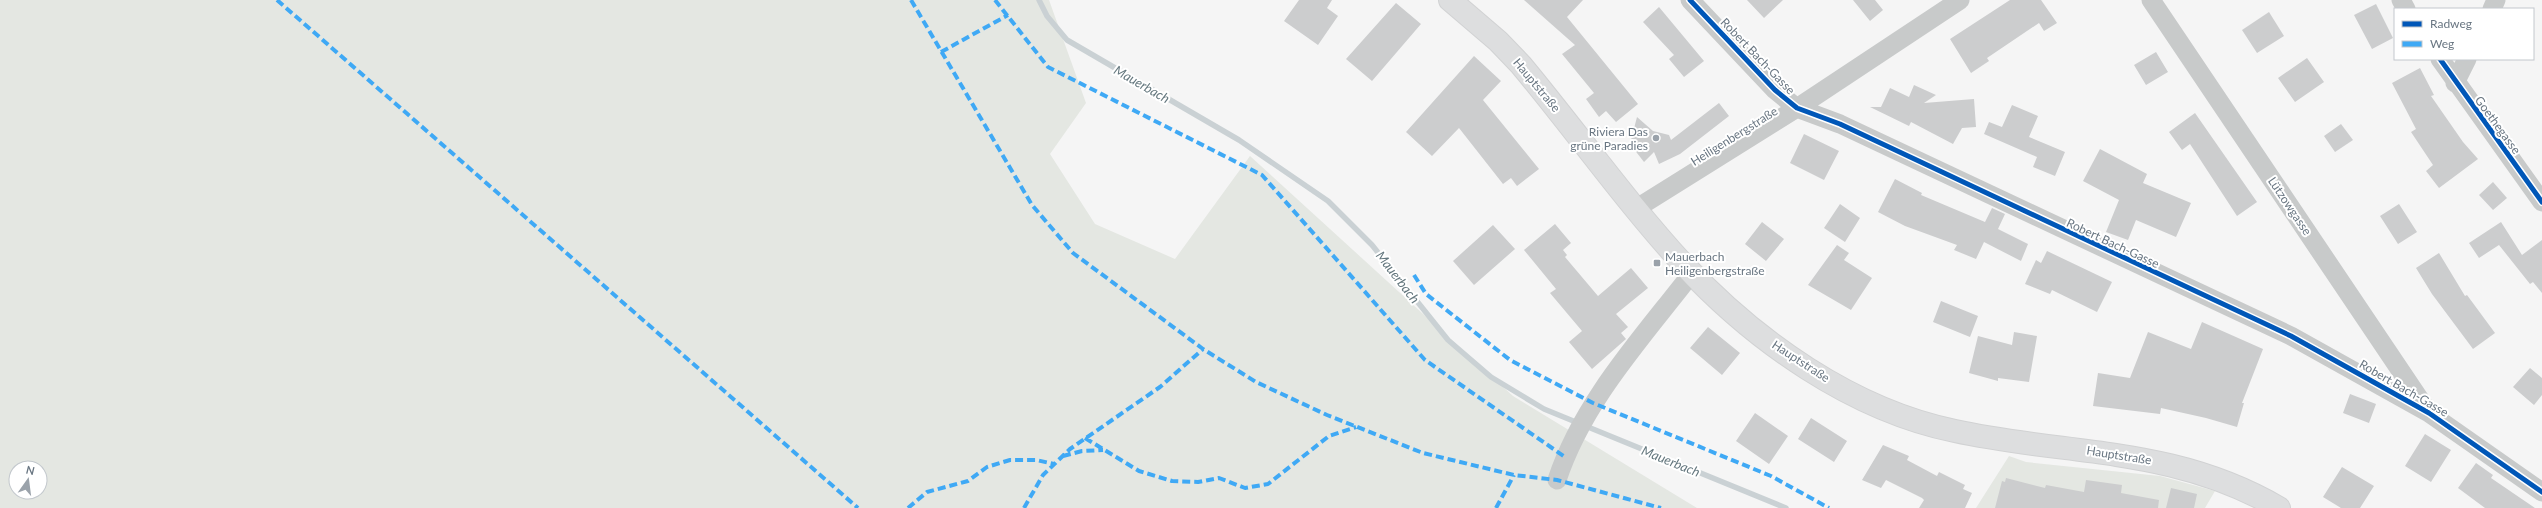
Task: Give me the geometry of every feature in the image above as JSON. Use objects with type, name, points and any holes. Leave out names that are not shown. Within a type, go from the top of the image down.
[{"type":"main road","name":"Hauptstraße","points":[[1450,0],[1498,41],[1521,65],[1637,208],[1692,273],[1730,308],[1790,355],[1840,386],[1898,414],[1959,432],[2144,458],[2193,469],[2227,481],[2279,508]]},
{"type":"street","name":"Robert Bach-Gasse","points":[[1690,0],[1775,90],[1797,108],[1840,124],[2291,336],[2429,413],[2542,492]]},
{"type":"street","name":"Heiligenbergstraße","points":[[1637,208],[1797,108],[1960,0]]},
{"type":"street","name":"Lützowgasse","points":[[2151,0],[2429,413]]},
{"type":"street","name":"Goethegasse","points":[[2441,60],[2455,83],[2542,202]]},
{"type":"street","points":[[2455,83],[2466,60]]},
{"type":"street","points":[[1557,480],[1573,438],[1593,403],[1692,273]]},
{"type":"shaded area","points":[[0,0],[1049,0],[1086,103],[1050,154],[1095,224],[1175,259],[1250,156],[1513,396],[1697,508],[0,508]]},
{"type":"shaded area","points":[[2009,456],[2026,462],[2160,476],[2215,491],[2205,508],[1976,508]]},
{"type":"building","points":[[1299,0],[1332,0],[1327,8],[1338,16],[1318,45],[1284,21]]},
{"type":"building","points":[[1524,0],[1583,0],[1567,17],[1638,104],[1616,122],[1606,111],[1599,117],[1586,99],[1594,93],[1562,54],[1575,45]]},
{"type":"building","points":[[1747,0],[1783,0],[1764,18]]},
{"type":"building","points":[[1853,0],[1875,0],[1883,10],[1870,21]]},
{"type":"building","points":[[2010,0],[2041,0],[2057,23],[2044,31],[2039,23],[1987,58],[1989,61],[1971,73],[1950,39]]},
{"type":"building","points":[[1396,3],[1421,24],[1372,81],[1346,59]]},
{"type":"building","points":[[2376,4],[2393,38],[2372,49],[2354,15]]},
{"type":"building","points":[[1659,7],[1704,61],[1684,77],[1669,59],[1674,55],[1643,22]]},
{"type":"building","points":[[2269,12],[2284,36],[2257,53],[2242,30]]},
{"type":"building","points":[[2156,52],[2168,72],[2146,85],[2134,65]]},
{"type":"building","points":[[1474,56],[1501,81],[1483,100],[1539,169],[1517,186],[1511,178],[1503,184],[1459,128],[1432,156],[1406,132]]},
{"type":"building","points":[[2307,58],[2324,82],[2295,102],[2278,78]]},
{"type":"building","points":[[2420,68],[2434,95],[2431,96],[2463,142],[2478,159],[2439,188],[2426,171],[2433,165],[2411,132],[2416,129],[2392,83]]},
{"type":"building","points":[[1914,85],[1936,95],[1924,103],[1974,99],[1976,127],[1962,128],[1953,144],[1911,122],[1909,126],[1870,107],[1881,107],[1890,88],[1909,97]]},
{"type":"building","points":[[1719,103],[1729,116],[1680,154],[1659,164],[1654,152],[1644,162],[1630,144],[1637,117],[1653,131],[1669,135],[1671,140]]},
{"type":"building","points":[[2012,105],[2038,116],[2029,137],[2065,152],[2055,176],[2033,167],[2037,157],[1984,134],[1989,122],[2002,127]]},
{"type":"building","points":[[2195,113],[2257,202],[2237,216],[2190,144],[2182,150],[2169,132]]},
{"type":"building","points":[[2341,124],[2353,140],[2335,152],[2324,136]]},
{"type":"building","points":[[1804,134],[1839,151],[1824,180],[1790,163]]},
{"type":"building","points":[[2100,149],[2147,174],[2143,183],[2191,203],[2176,237],[2136,220],[2128,240],[2106,232],[2119,200],[2083,181]]},
{"type":"building","points":[[1895,179],[1922,193],[1921,195],[1985,222],[1992,208],[2005,214],[1998,229],[2028,244],[2021,261],[1984,242],[1976,259],[1954,250],[1957,245],[1905,226],[1878,212]]},
{"type":"building","points":[[2493,182],[2507,198],[2493,210],[2479,195]]},
{"type":"building","points":[[1840,204],[1860,218],[1845,242],[1824,228]]},
{"type":"building","points":[[2399,204],[2417,232],[2398,244],[2380,216]]},
{"type":"building","points":[[1762,222],[1784,239],[1766,261],[1745,244]]},
{"type":"building","points":[[2501,222],[2522,255],[2542,240],[2542,293],[2533,282],[2530,284],[2499,245],[2479,258],[2469,243]]},
{"type":"building","points":[[1555,224],[1571,243],[1563,250],[1567,255],[1565,257],[1598,296],[1631,268],[1648,288],[1616,314],[1628,327],[1621,333],[1626,339],[1592,369],[1569,342],[1582,331],[1550,293],[1556,289],[1524,250]]},
{"type":"building","points":[[1493,225],[1515,249],[1474,285],[1453,261]]},
{"type":"building","points":[[1837,245],[1849,253],[1844,260],[1872,278],[1851,310],[1808,285]]},
{"type":"building","points":[[2047,251],[2112,282],[2097,312],[2052,290],[2050,294],[2025,284],[2036,260],[2041,263]]},
{"type":"building","points":[[2439,253],[2465,296],[2467,295],[2495,333],[2473,349],[2432,294],[2416,268]]},
{"type":"building","points":[[1941,301],[1978,316],[1970,337],[1933,322]]},
{"type":"building","points":[[2202,322],[2263,349],[2242,403],[2244,403],[2237,427],[2206,418],[2161,408],[2160,414],[2093,406],[2098,373],[2130,378],[2148,332],[2191,349]]},
{"type":"building","points":[[1708,327],[1740,353],[1722,375],[1690,348]]},
{"type":"building","points":[[2014,332],[2037,336],[2029,382],[1998,378],[1998,381],[1969,373],[1978,336],[2012,345]]},
{"type":"building","points":[[2530,368],[2542,378],[2542,395],[2534,405],[2513,387]]},
{"type":"building","points":[[2350,394],[2376,404],[2369,423],[2343,413]]},
{"type":"building","points":[[1755,413],[1788,436],[1769,464],[1736,441]]},
{"type":"building","points":[[1811,418],[1847,441],[1834,462],[1798,439]]},
{"type":"building","points":[[2425,434],[2451,450],[2431,482],[2405,466]]},
{"type":"building","points":[[1883,445],[1909,456],[1907,460],[1937,476],[1939,472],[1965,485],[1963,489],[1972,493],[1965,508],[1919,508],[1924,500],[1922,498],[1886,480],[1881,488],[1862,480]]},
{"type":"building","points":[[2476,463],[2493,475],[2491,478],[2535,508],[2485,508],[2458,488]]},
{"type":"building","points":[[2342,467],[2374,486],[2360,508],[2341,508],[2323,497]]},
{"type":"building","points":[[2006,478],[2045,488],[2046,485],[2084,492],[2086,480],[2122,485],[2121,493],[2159,500],[2158,508],[1995,508],[2002,481],[2005,482]]},
{"type":"building","points":[[2171,488],[2197,494],[2194,508],[2166,508]]},
{"type":"waterway","name":"Mauerbach","points":[[1039,0],[1047,16],[1067,40],[1239,140],[1328,201],[1372,245],[1448,340],[1491,377],[1544,409],[1786,508]]},
{"type":"marked path","points":[[277,0],[858,508]]},
{"type":"marked path","points":[[911,0],[1032,205],[1073,253],[1203,349],[1256,382],[1327,415],[1423,453],[1514,475],[1557,480],[1661,508]]},
{"type":"marked path","points":[[995,0],[1048,67],[1262,175],[1425,360],[1565,457]]},
{"type":"marked path","points":[[941,52],[1008,15]]},
{"type":"marked path","points":[[1414,275],[1426,294],[1510,360],[1593,403],[1771,476],[1829,508]]},
{"type":"marked path","points":[[1024,508],[1043,475],[1070,449],[1160,387],[1203,349]]},
{"type":"marked path","points":[[1085,438],[1139,471],[1172,481],[1198,482],[1219,478],[1245,488],[1268,484],[1329,436],[1356,427]]},
{"type":"marked path","points":[[1063,456],[1082,451],[1103,450]]},
{"type":"marked path","points":[[908,508],[927,492],[968,481],[987,467],[1010,460],[1036,460],[1054,464]]},
{"type":"marked path","points":[[1496,508],[1514,475]]},
{"type":"cycle path","points":[[1690,0],[1775,90],[1797,108],[1840,124],[2291,336],[2429,413],[2542,492]]},
{"type":"cycle path","points":[[2441,60],[2542,202]]},
{"type":"place","name":"Riviera Das grüne Paradies","points":[[1656,138]]},
{"type":"place","name":"Mauerbach Heiligenbergstraße","points":[[1657,263]]}]
